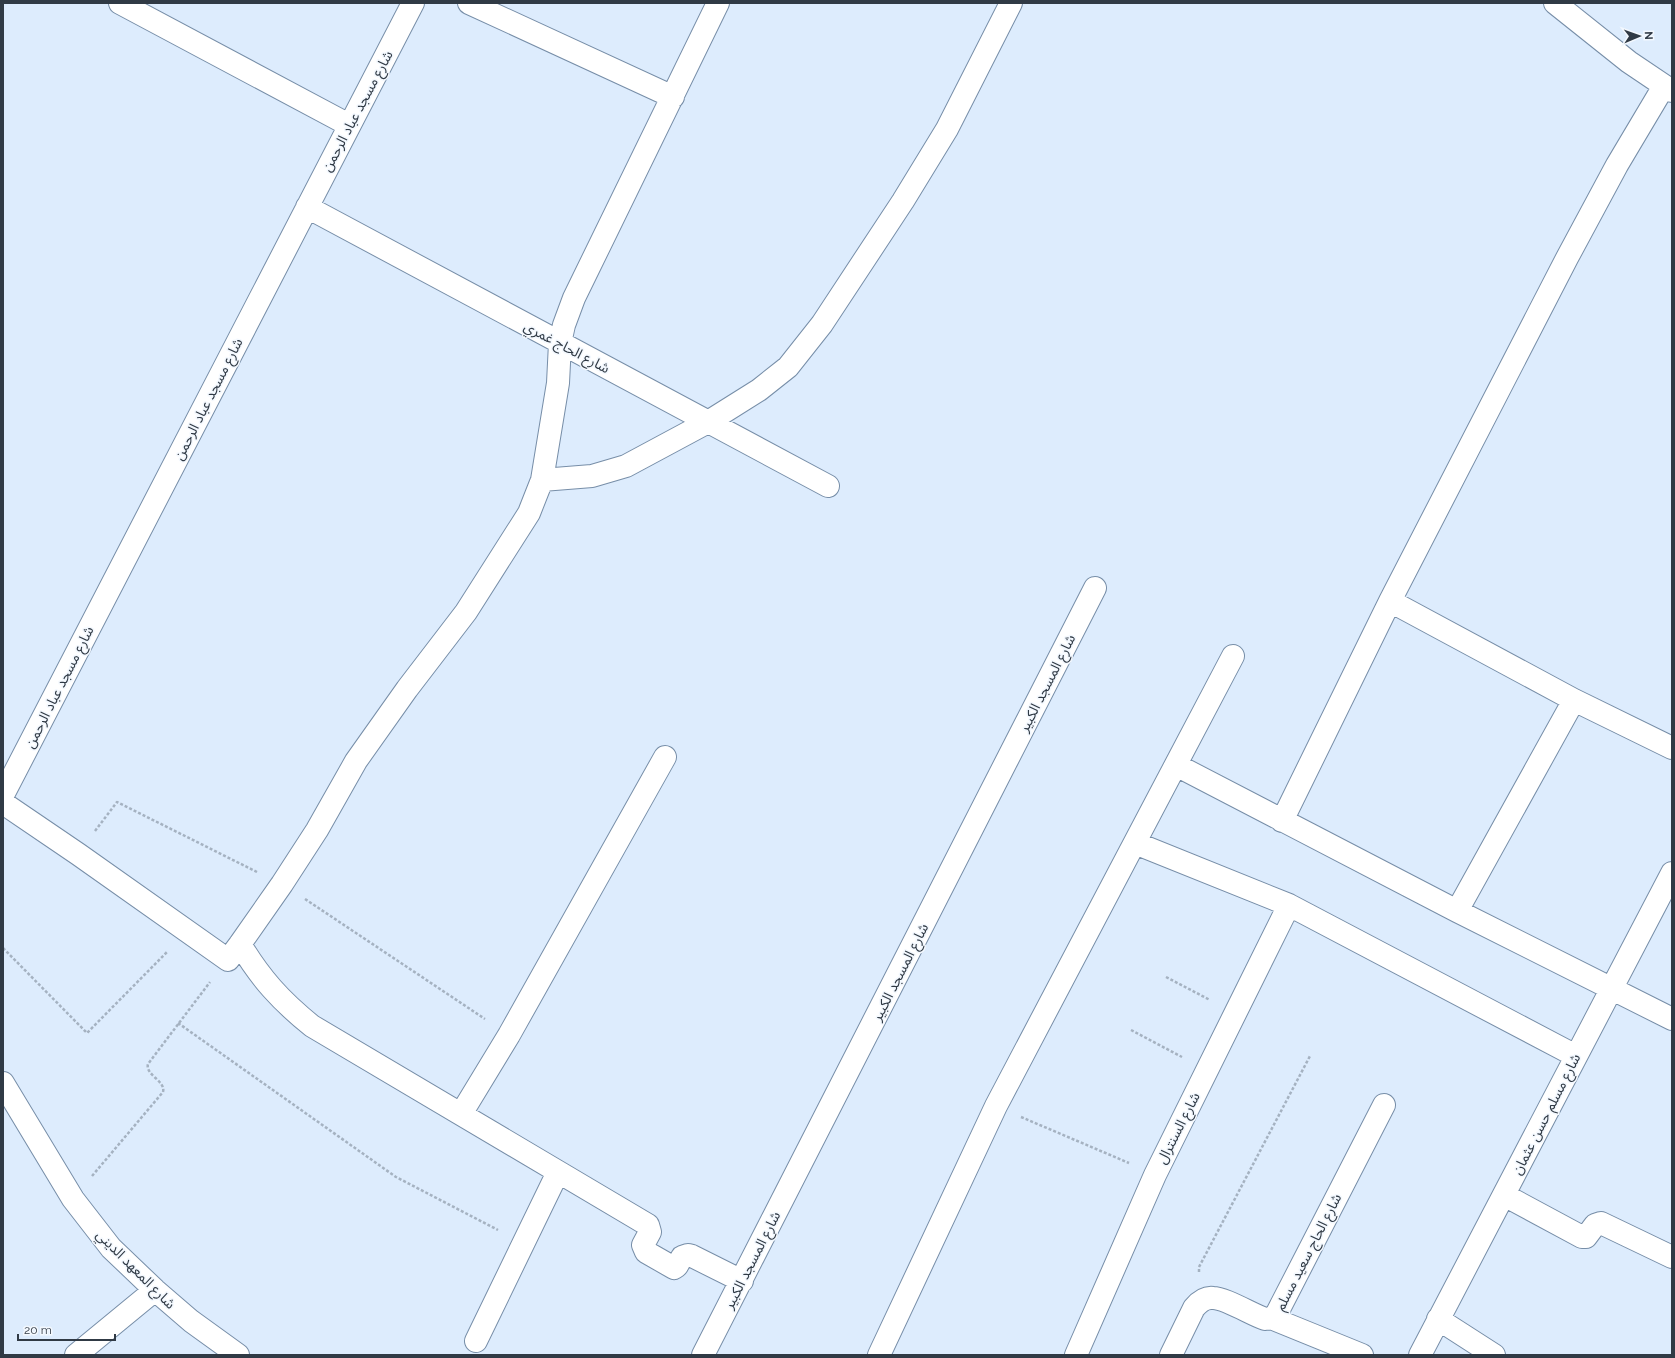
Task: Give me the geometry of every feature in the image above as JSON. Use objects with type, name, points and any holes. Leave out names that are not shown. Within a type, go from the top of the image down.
[{"type":"street","points":[[120,3],[350,125]]},
{"type":"street","name":"شارع مسجد عباد الرحمن","points":[[3,795],[413,3]]},
{"type":"street","points":[[469,3],[673,97]]},
{"type":"street","points":[[234,952],[282,884],[317,830],[356,761],[407,689],[466,612],[529,513],[542,480],[558,383],[560,343],[564,325],[574,298],[718,3]]},
{"type":"street","points":[[542,480],[592,476],[626,466],[708,422],[759,390],[788,367],[822,324],[903,202],[947,129],[1011,3]]},
{"type":"street","points":[[1282,821],[1390,601],[1617,165],[1668,88],[1617,53],[1555,3]]},
{"type":"street","name":"شارع الحاج غمري","points":[[307,207],[828,486]]},
{"type":"street","name":"شارع المسجد الكبير","points":[[703,1355],[1095,588]]},
{"type":"street","points":[[1390,601],[1574,700],[1672,748]]},
{"type":"street","points":[[879,1355],[996,1106],[1233,656]]},
{"type":"street","points":[[1457,911],[1574,700]]},
{"type":"street","points":[[461,1114],[509,1035],[665,757]]},
{"type":"street","points":[[1176,765],[1457,911],[1672,1019]]},
{"type":"street","points":[[3,803],[78,854],[187,932],[234,952],[254,968],[271,990],[290,1009],[312,1026],[648,1225],[650,1232],[643,1245],[646,1252],[674,1268],[677,1266],[682,1257],[688,1255],[692,1256],[742,1281]]},
{"type":"street","points":[[1135,843],[1289,905],[1576,1056]]},
{"type":"street","name":"شارع مسلم حسن عثمان","points":[[1420,1355],[1672,873]]},
{"type":"street","name":"شارع السنترال","points":[[1076,1355],[1155,1175],[1289,905]]},
{"type":"street","name":"شارع المعهد الديني","points":[[3,1083],[73,1199],[111,1248],[155,1290],[191,1321],[238,1355]]},
{"type":"street","name":"شارع الحاج سعيد مسلم","points":[[1206,1299],[1219,1299],[1264,1319],[1271,1318],[1276,1315],[1384,1104]]},
{"type":"street","points":[[476,1341],[558,1172]]},
{"type":"street","points":[[1504,1195],[1582,1237],[1586,1237],[1595,1225],[1601,1223],[1672,1256]]},
{"type":"street","points":[[76,1355],[155,1290]]},
{"type":"street","points":[[1171,1355],[1194,1308],[1206,1299]]},
{"type":"street","points":[[1271,1318],[1362,1355]]},
{"type":"street","points":[[1438,1319],[1494,1355]]},
{"type":"path","points":[[78,854],[117,802],[282,884],[509,1035]]},
{"type":"path","points":[[3,948],[87,1033],[187,932]]},
{"type":"path","points":[[73,1199],[163,1092],[163,1086],[147,1066],[178,1023],[234,952]]},
{"type":"path","points":[[1166,977],[1236,1014]]},
{"type":"path","points":[[178,1023],[396,1177],[523,1243]]},
{"type":"path","points":[[1131,1030],[1207,1071]]},
{"type":"path","points":[[1206,1299],[1198,1283],[1199,1267],[1310,1056]]},
{"type":"path","points":[[996,1106],[1155,1175]]}]
